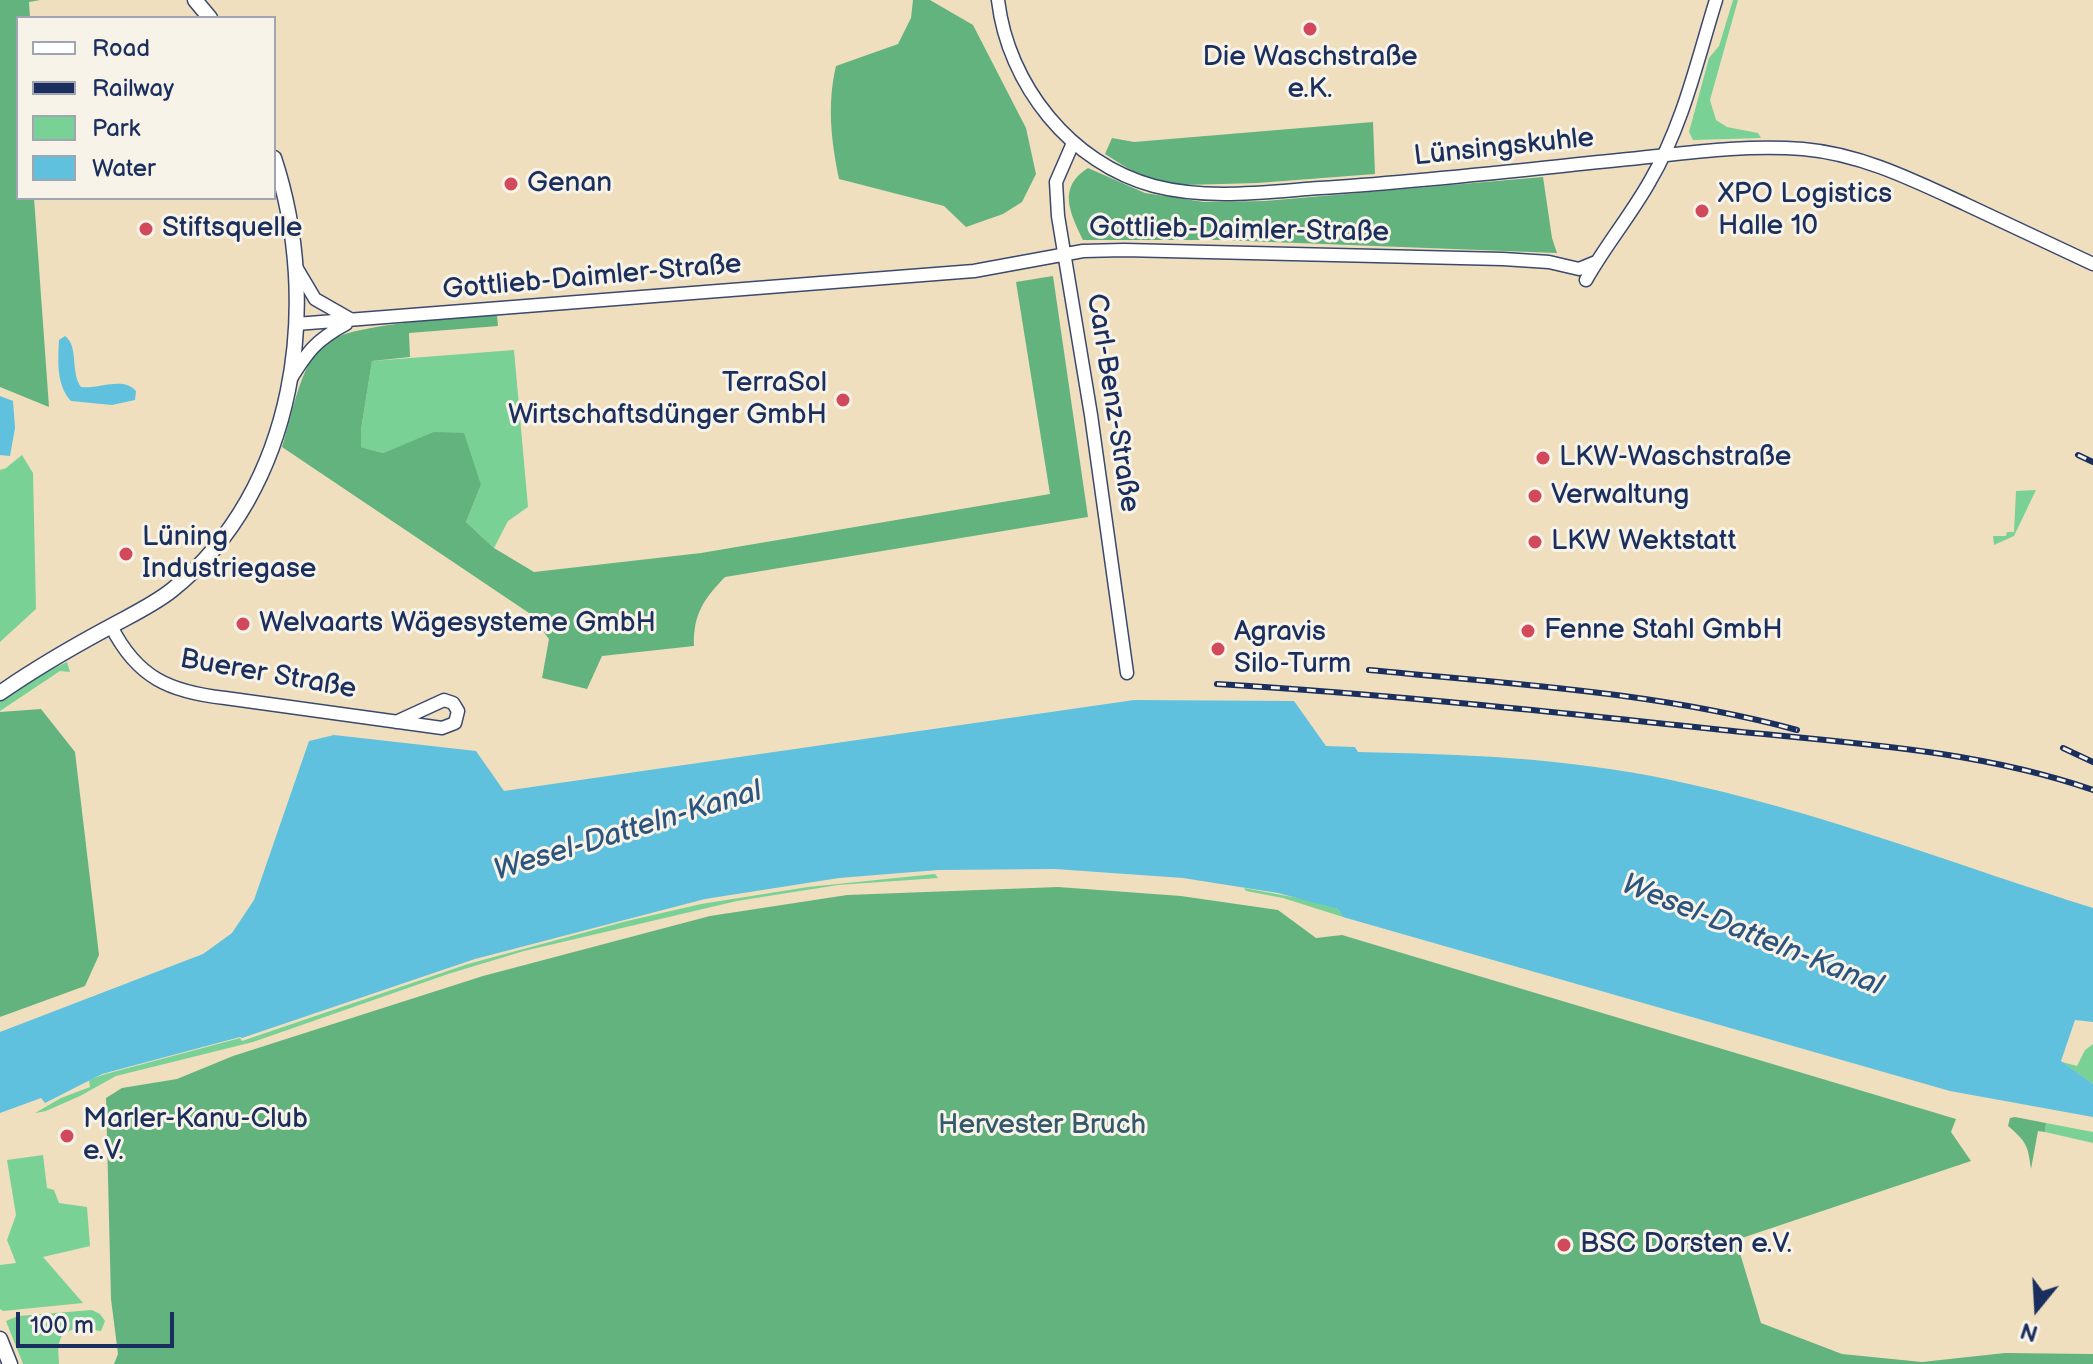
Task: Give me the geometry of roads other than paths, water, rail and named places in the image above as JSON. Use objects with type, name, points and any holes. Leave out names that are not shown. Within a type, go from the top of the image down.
[{"type":"street","points":[[195,0],[208,16]]},
{"type":"street","name":"Lünsingskuhle","points":[[998,0],[1004,32],[1025,80],[1054,124],[1100,163],[1138,181],[1182,192],[1223,194],[1387,184],[1770,147],[1807,149],[1853,159],[1911,179],[2093,264]]},
{"type":"street","points":[[1586,280],[1650,182],[1663,156],[1685,104],[1716,0]]},
{"type":"street","name":"Carl-Benz-Straße","points":[[1073,143],[1056,182],[1064,255],[1091,415],[1127,673]]},
{"type":"street","points":[[0,693],[175,587],[228,531],[256,485],[273,447],[290,380],[296,324],[295,265],[287,207],[276,166]]},
{"type":"street","name":"Gottlieb-Daimler-Straße","points":[[296,324],[974,271],[1064,255],[1124,250],[1503,259],[1549,262],[1579,269],[1596,262]]},
{"type":"street","points":[[295,265],[315,299],[352,321]]},
{"type":"street","name":"Gottlieb-Daimler-Straße","points":[[290,380],[310,347],[326,334],[352,321]]},
{"type":"street","name":"Buerer Straße","points":[[111,626],[123,650],[136,664],[151,677],[179,690],[396,722]]},
{"type":"street","points":[[0,1339],[10,1364]]},
{"type":"water","points":[[65,336],[72,346],[81,387],[125,384],[136,391],[135,400],[112,405],[71,401],[63,388],[59,372],[59,340]]},
{"type":"water","points":[[0,396],[13,401],[15,428],[10,456],[0,455]]},
{"type":"water","name":"Wesel-Datteln-Kanal","points":[[1134,700],[1294,701],[1326,746],[1355,747],[1358,752],[1554,762],[1671,780],[1831,822],[2093,908],[2093,1022],[2075,1020],[2061,1061],[2093,1084],[2093,1117],[1950,1091],[1343,917],[1338,909],[1278,893],[1183,878],[1055,869],[938,870],[839,878],[705,899],[475,959],[242,1038],[102,1074],[45,1103],[41,1098],[0,1113],[0,1032],[203,954],[232,933],[254,900],[309,741],[334,735],[476,751],[504,791]]},
{"type":"railway","points":[[2078,455],[2093,462]]},
{"type":"railway","points":[[1369,670],[1638,698],[1797,730]]},
{"type":"railway","points":[[1217,684],[1470,704],[1863,744],[2003,765],[2093,790]]},
{"type":"railway","points":[[2063,748],[2093,762]]},
{"type":"place","name":"Die Waschstraße e.K.","points":[[1310,29]]},
{"type":"place","name":"Genan","points":[[511,184]]},
{"type":"place","name":"XPO Logistics Halle 10","points":[[1702,211]]},
{"type":"place","name":"Stiftsquelle","points":[[146,229]]},
{"type":"place","name":"TerraSol Wirtschaftsdünger GmbH","points":[[843,400]]},
{"type":"place","name":"LKW-Waschstraße","points":[[1543,458]]},
{"type":"place","name":"Verwaltung","points":[[1535,496]]},
{"type":"place","name":"LKW Wektstatt","points":[[1535,542]]},
{"type":"place","name":"Lüning Industriegase","points":[[126,554]]},
{"type":"place","name":"Welvaarts Wägesysteme GmbH","points":[[243,624]]},
{"type":"place","name":"Fenne Stahl GmbH","points":[[1528,631]]},
{"type":"place","name":"Agravis Silo-Turm","points":[[1218,649]]},
{"type":"place","name":"Marler-Kanu-Club e.V.","points":[[67,1136]]},
{"type":"place","name":"BSC Dorsten e.V.","points":[[1564,1245]]},
{"type":"park label","name":"Hervester Bruch","points":[[1042,1126]]}]
